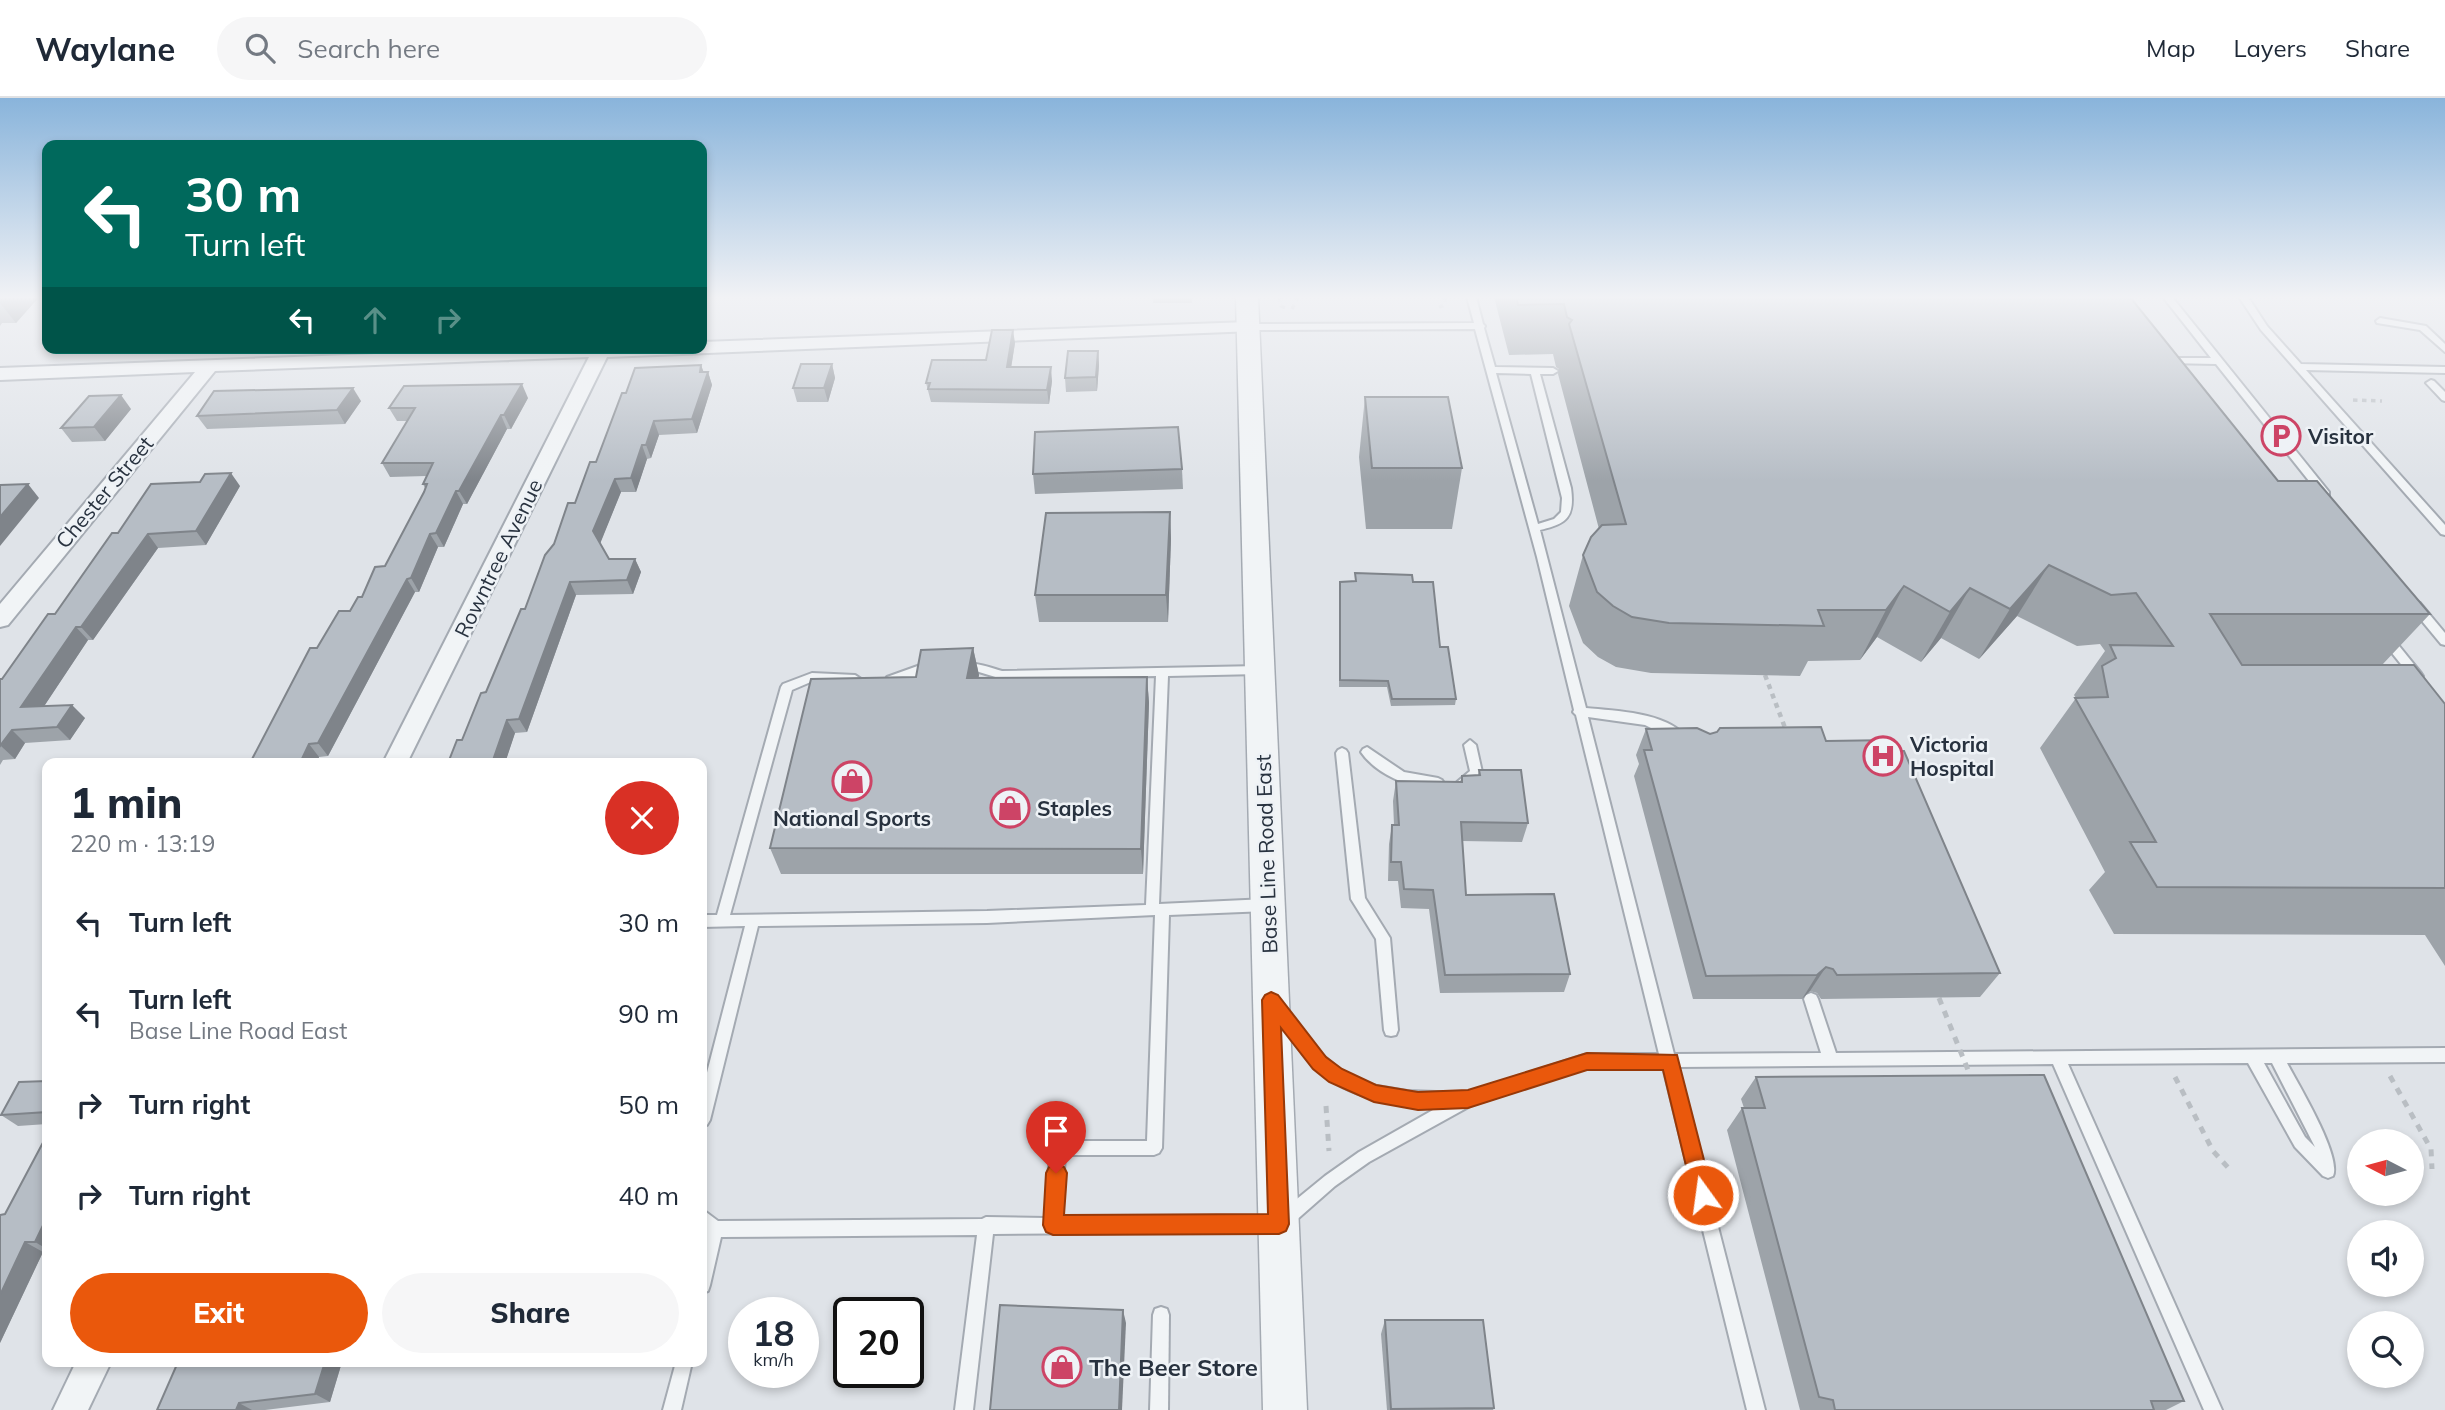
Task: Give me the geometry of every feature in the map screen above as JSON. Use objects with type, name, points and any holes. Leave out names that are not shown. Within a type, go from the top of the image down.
[{"type":"street","points":[[0,374],[443,358]]},
{"type":"street","name":"Rowntree Avenue","points":[[398,758],[597,358]]},
{"type":"street","name":"Base Line Road East","points":[[1249,358],[1285,1410]]},
{"type":"street","name":"Chester Street","points":[[0,619],[209,366]]},
{"type":"street","points":[[70,1410],[92,1367]]},
{"type":"lane","points":[[1490,358],[1578,712],[1670,1061],[1756,1410]]},
{"type":"lane","points":[[2167,358],[2181,377]]},
{"type":"lane","points":[[2215,358],[2331,501]]},
{"type":"lane","points":[[2290,358],[2445,532]]},
{"type":"lane","points":[[2169,361],[2217,361]]},
{"type":"lane","points":[[2298,367],[2445,370]]},
{"type":"lane","points":[[1493,370],[1553,371]]},
{"type":"lane","points":[[1534,528],[1558,522],[1569,506],[1535,371]]},
{"type":"lane","points":[[2431,383],[2445,398]]},
{"type":"lane","points":[[2410,597],[2445,640]]},
{"type":"lane","points":[[2377,626],[2428,690]]},
{"type":"lane","points":[[722,921],[787,687],[812,677],[900,680],[922,667],[979,668],[1002,675],[1260,670]]},
{"type":"lane","points":[[1053,1225],[1058,1148],[1154,1148],[1162,672]]},
{"type":"lane","points":[[1578,712],[1643,718],[1666,726],[1692,747]]},
{"type":"lane","points":[[1367,752],[1385,771],[1399,777],[1456,785],[1471,779],[1476,772],[1470,745]]},
{"type":"lane","points":[[1342,753],[1358,900],[1383,938],[1391,1030]]},
{"type":"lane","points":[[707,921],[903,920],[1268,905]]},
{"type":"lane","points":[[707,1100],[753,921]]},
{"type":"lane","points":[[1811,999],[1831,1060]]},
{"type":"lane","points":[[1271,1000],[1320,1063],[1335,1075],[1374,1093],[1407,1099],[1468,1099]]},
{"type":"lane","points":[[707,1222],[715,1229],[1279,1224],[1330,1181],[1364,1157],[1468,1099],[1587,1061],[2445,1055]]},
{"type":"lane","points":[[2252,1056],[2300,1142],[2328,1171],[2323,1147],[2276,1056]]},
{"type":"lane","points":[[2058,1058],[2213,1410]]},
{"type":"lane","points":[[964,1410],[986,1225]]},
{"type":"lane","points":[[707,1263],[715,1229]]},
{"type":"lane","points":[[1159,1410],[1161,1315]]},
{"type":"lane","points":[[672,1410],[683,1367]]},
{"type":"path","points":[[1765,676],[1789,741]]},
{"type":"path","points":[[1938,998],[1973,1085]]},
{"type":"path","points":[[2379,1056],[2431,1149],[2432,1169]]},
{"type":"path","points":[[2165,1057],[2213,1151],[2232,1172]]},
{"type":"path","points":[[1326,1106],[1329,1151]]},
{"type":"building","points":[[1008,358],[1007,367],[1051,367],[1047,390],[928,389],[930,383],[926,383],[932,360]]},
{"type":"building","points":[[1067,358],[1097,358],[1096,377],[1065,378]]},
{"type":"building","name":"Victoria Hospital","points":[[1579,358],[2179,358],[2278,481],[2317,481],[2430,614],[2210,614],[2242,665],[2414,665],[2445,704],[2445,888],[2157,887],[2130,842],[2156,842],[2075,698],[2108,697],[2102,666],[2116,658],[2110,645],[2173,646],[2136,593],[2111,595],[2049,565],[2010,609],[1970,588],[1950,612],[1904,586],[1886,610],[1818,610],[1824,626],[1669,623],[1632,617],[1597,592],[1583,555],[1591,537],[1602,525],[1626,524]]},
{"type":"building","points":[[801,364],[832,364],[824,388],[793,388]]},
{"type":"building","points":[[701,365],[700,372],[708,372],[692,419],[654,421],[646,445],[642,445],[631,478],[615,479],[593,531],[609,559],[635,559],[627,580],[570,582],[519,719],[507,720],[494,758],[450,758],[457,740],[462,740],[481,693],[486,692],[521,609],[525,609],[545,555],[554,544],[568,503],[575,503],[590,462],[596,462],[622,393],[626,393],[635,368]]},
{"type":"building","points":[[522,384],[504,415],[501,415],[459,491],[456,491],[436,533],[430,534],[411,578],[407,579],[318,743],[309,744],[302,758],[253,758],[310,648],[317,648],[339,611],[350,611],[358,597],[362,597],[375,567],[385,566],[424,492],[427,484],[423,484],[433,463],[382,463],[415,408],[389,408],[404,386]]},
{"type":"building","points":[[353,388],[337,410],[197,416],[214,391]]},
{"type":"building","points":[[121,395],[94,427],[61,428],[89,396]]},
{"type":"building","points":[[1365,397],[1448,397],[1462,468],[1372,468]]},
{"type":"building","points":[[1178,427],[1182,469],[1033,474],[1035,432]]},
{"type":"building","points":[[231,473],[196,531],[148,534],[81,627],[76,627],[21,707],[72,705],[57,727],[12,730],[0,746],[0,679],[48,614],[55,614],[112,533],[118,533],[151,484],[200,482],[205,474]]},
{"type":"building","points":[[28,484],[0,517],[0,485]]},
{"type":"building","points":[[1170,512],[1166,595],[1035,595],[1046,513]]},
{"type":"building","points":[[1355,573],[1412,575],[1413,582],[1433,582],[1440,647],[1448,647],[1456,699],[1392,699],[1388,681],[1340,680],[1340,582],[1356,581]]},
{"type":"building","points":[[973,648],[967,678],[1147,677],[1141,849],[770,848],[811,679],[916,677],[921,650]]},
{"type":"building","points":[[1821,727],[1826,741],[1894,740],[1900,751],[1904,751],[2000,973],[1837,975],[1833,969],[1826,967],[1817,975],[1706,976],[1644,750],[1652,750],[1646,729],[1697,728],[1710,734],[1720,728]]},
{"type":"building","points":[[1479,770],[1521,770],[1528,823],[1461,822],[1466,895],[1554,894],[1570,974],[1445,975],[1433,890],[1404,889],[1401,862],[1391,862],[1392,825],[1399,825],[1396,781],[1462,782],[1462,776],[1480,775]]},
{"type":"building","points":[[2044,1075],[2184,1401],[2151,1401],[2154,1410],[1835,1410],[1833,1400],[1819,1397],[1742,1108],[1765,1108],[1756,1077]]},
{"type":"building","points":[[42,1081],[42,1112],[1,1115],[19,1082]]},
{"type":"building","points":[[42,1144],[42,1227],[35,1242],[25,1242],[0,1295],[0,1215],[5,1214]]},
{"type":"building","name":"The Beer Store","points":[[1000,1305],[1123,1310],[1119,1410],[990,1410]]},
{"type":"building","points":[[1385,1320],[1483,1320],[1494,1408],[1391,1409]]},
{"type":"building","points":[[176,1367],[323,1367],[315,1394],[239,1403],[236,1410],[157,1410]]},
{"type":"place","name":"Visitor","points":[[2281,436]]},
{"type":"place","name":"Victoria Hospital","points":[[1883,756]]},
{"type":"place","name":"National Sports","points":[[852,781]]},
{"type":"place","name":"Staples","points":[[1010,808]]},
{"type":"place","name":"The Beer Store","points":[[1062,1367]]},
{"type":"route","points":[[1056,1173],[1053,1225],[1279,1224],[1271,1000],[1320,1063],[1335,1075],[1374,1093],[1418,1101],[1468,1099],[1587,1061],[1670,1061],[1703,1195]]}]
